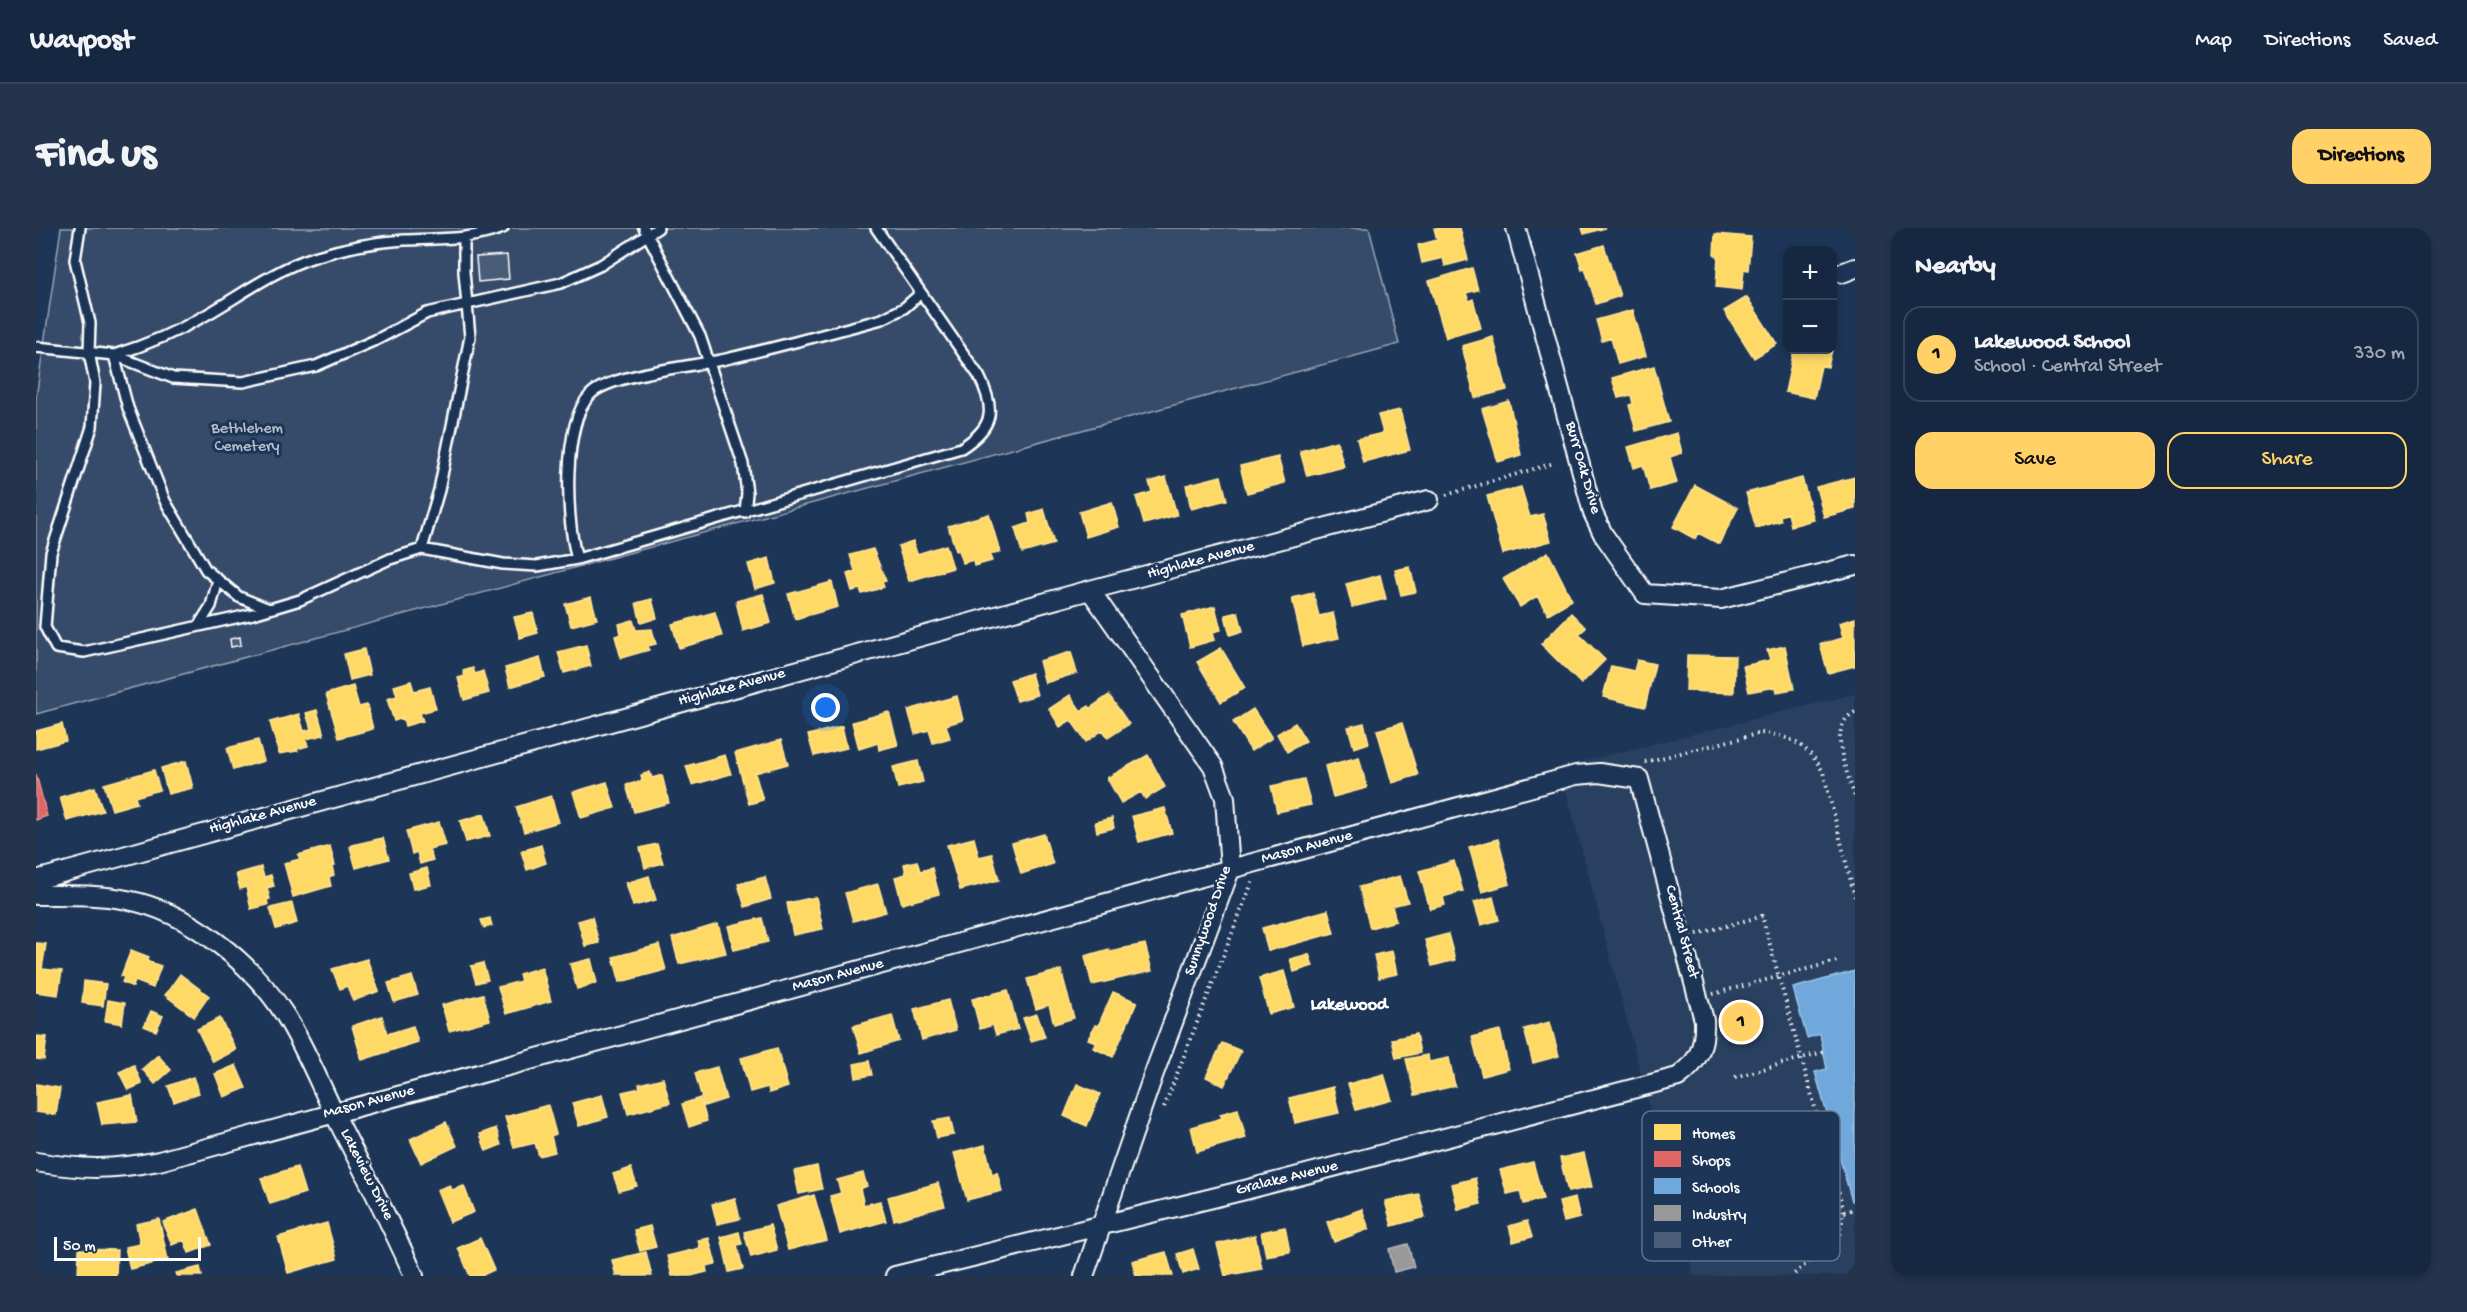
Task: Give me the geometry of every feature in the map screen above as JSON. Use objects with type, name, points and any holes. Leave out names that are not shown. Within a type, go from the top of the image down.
[{"type":"street","name":"Burr Oak Drive","points":[[1516,228],[1593,513],[1603,534],[1645,594],[1721,599],[1855,565]]},
{"type":"street","name":"Highlake Avenue","points":[[36,880],[1090,590],[1429,500]]},
{"type":"street","name":"Sunnywood Drive","points":[[1084,1276],[1099,1226],[1230,870],[1225,798],[1214,766],[1090,590]]},
{"type":"street","name":"Mason Avenue","points":[[36,1162],[77,1169],[115,1169],[159,1161],[1576,775],[1599,773],[1639,779]]},
{"type":"street","name":"Central Street","points":[[1639,779],[1704,1020],[1705,1038],[1700,1054],[1691,1067],[1678,1077]]},
{"type":"street","name":"Lakeview Drive","points":[[36,896],[79,894],[129,900],[164,913],[208,934],[246,967],[285,1014],[397,1236],[414,1276]]},
{"type":"street","name":"Gralake Avenue","points":[[895,1276],[1585,1103],[1678,1077]]},
{"type":"lane","points":[[80,228],[75,260],[90,323],[88,352],[95,383],[92,427],[51,553],[45,627],[56,648],[84,652],[300,600],[390,559],[422,549],[452,556],[537,566],[577,559],[961,448],[978,436],[988,421],[990,398],[979,376],[876,228]]},
{"type":"lane","points":[[114,355],[152,343],[273,276],[313,257],[363,245],[404,240],[480,236],[502,228]]},
{"type":"lane","points":[[36,347],[114,355],[173,378],[243,382],[316,366],[380,338],[427,313],[561,283],[601,265],[646,231],[658,228]]},
{"type":"lane","points":[[646,231],[700,336],[743,464],[747,493],[745,512]]},
{"type":"lane","points":[[422,549],[439,490],[470,337],[464,238]]},
{"type":"lane","points":[[577,559],[569,522],[571,440],[578,410],[591,393],[617,381],[709,362],[882,319],[904,308],[921,293]]},
{"type":"lane","points":[[114,355],[128,408],[165,501],[206,570],[239,597],[269,609]]},
{"type":"lane","points":[[199,625],[211,606],[218,580]]},
{"type":"path","points":[[1429,500],[1554,463]]},
{"type":"path","points":[[1855,712],[1842,722],[1839,736],[1855,797]]},
{"type":"path","points":[[1639,779],[1643,763],[1749,735],[1775,734],[1798,742],[1817,761],[1823,772],[1855,897]]},
{"type":"path","points":[[1161,1115],[1253,883],[1252,877]]},
{"type":"path","points":[[1695,935],[1762,916],[1816,1111]]},
{"type":"path","points":[[1712,995],[1837,962]]},
{"type":"path","points":[[1735,1077],[1823,1052]]},
{"type":"path","points":[[1840,1197],[1844,1212],[1840,1231]]},
{"type":"path","points":[[1844,1212],[1855,1209]]},
{"type":"path","points":[[1792,1276],[1810,1261]]},
{"type":"shaded area","points":[[1855,694],[1855,1276],[1694,1276],[1690,1261],[1840,1261],[1840,1111],[1651,1111],[1560,767]]},
{"type":"green space","name":"Bethlehem Cemetery","points":[[61,228],[1369,228],[1399,344],[36,714],[36,398]]},
{"type":"building: Homes","points":[[1434,228],[1460,228],[1468,260],[1445,266],[1443,258],[1422,263],[1418,245],[1437,240]]},
{"type":"building: Homes","points":[[1582,228],[1605,228],[1584,234]]},
{"type":"building: Homes","points":[[1715,234],[1751,237],[1748,270],[1744,269],[1742,290],[1716,287],[1718,256],[1714,255]]},
{"type":"building: Homes","points":[[1604,245],[1620,296],[1596,304],[1585,268],[1582,269],[1577,253]]},
{"type":"building: Homes","points":[[1472,268],[1478,290],[1466,293],[1469,301],[1473,299],[1481,328],[1446,338],[1429,281]]},
{"type":"building: Homes","points":[[1747,297],[1777,344],[1754,358],[1724,311]]},
{"type":"building: Homes","points":[[1633,310],[1646,356],[1618,364],[1611,338],[1602,341],[1596,320]]},
{"type":"building: Homes","points":[[1493,337],[1507,390],[1475,398],[1462,346]]},
{"type":"building: Homes","points":[[1793,354],[1831,354],[1828,367],[1821,366],[1814,398],[1785,392]]},
{"type":"building: Homes","points":[[1654,366],[1669,422],[1636,431],[1629,405],[1633,404],[1631,395],[1618,398],[1612,378]]},
{"type":"building: Homes","points":[[1509,401],[1521,455],[1498,462],[1482,409]]},
{"type":"building: Homes","points":[[1400,410],[1410,450],[1363,462],[1357,439],[1383,433],[1378,415]]},
{"type":"building: Homes","points":[[1677,433],[1682,453],[1670,457],[1677,483],[1650,490],[1643,465],[1634,468],[1628,447]]},
{"type":"building: Homes","points":[[1337,441],[1344,467],[1307,476],[1300,451]]},
{"type":"building: Homes","points":[[1278,457],[1285,483],[1247,493],[1240,466]]},
{"type":"building: Homes","points":[[1221,476],[1227,500],[1191,509],[1186,485]]},
{"type":"building: Homes","points":[[1166,477],[1177,515],[1144,524],[1136,497],[1152,492],[1149,482]]},
{"type":"building: Homes","points":[[1855,477],[1855,509],[1824,517],[1816,487]]},
{"type":"building: Homes","points":[[1802,478],[1814,520],[1791,526],[1788,513],[1780,516],[1781,521],[1756,528],[1746,493]]},
{"type":"building: Homes","points":[[1695,485],[1738,508],[1719,544],[1698,533],[1695,539],[1673,527]]},
{"type":"building: Homes","points":[[1521,487],[1530,517],[1543,514],[1551,541],[1503,554],[1487,496]]},
{"type":"building: Homes","points":[[1112,502],[1119,527],[1086,537],[1079,512]]},
{"type":"building: Homes","points":[[1044,509],[1054,544],[1022,553],[1015,528],[1030,523],[1028,514]]},
{"type":"building: Homes","points":[[989,514],[1000,552],[990,555],[992,561],[974,566],[973,560],[963,563],[959,550],[956,551],[948,526]]},
{"type":"building: Homes","points":[[913,541],[917,554],[946,545],[953,568],[909,581],[898,546]]},
{"type":"building: Homes","points":[[873,549],[886,581],[882,582],[884,587],[862,594],[860,589],[852,591],[847,574],[855,571],[850,555]]},
{"type":"building: Homes","points":[[1548,552],[1572,600],[1548,614],[1537,596],[1520,607],[1503,579]]},
{"type":"building: Homes","points":[[769,558],[775,583],[755,589],[748,564]]},
{"type":"building: Homes","points":[[1410,567],[1416,592],[1401,595],[1395,570]]},
{"type":"building: Homes","points":[[1380,575],[1386,599],[1352,607],[1346,584]]},
{"type":"building: Homes","points":[[832,582],[838,607],[795,619],[788,594]]},
{"type":"building: Homes","points":[[1313,593],[1319,616],[1333,613],[1339,638],[1303,646],[1292,598]]},
{"type":"building: Homes","points":[[763,594],[771,623],[743,631],[736,601]]},
{"type":"building: Homes","points":[[591,597],[597,619],[571,626],[565,604]]},
{"type":"building: Homes","points":[[652,599],[657,618],[641,623],[636,603]]},
{"type":"building: Homes","points":[[1215,606],[1221,630],[1213,632],[1215,640],[1190,647],[1182,615]]},
{"type":"building: Homes","points":[[715,612],[722,636],[679,648],[672,624]]},
{"type":"building: Homes","points":[[1238,612],[1243,631],[1230,635],[1225,615]]},
{"type":"building: Homes","points":[[533,613],[538,633],[520,638],[514,617]]},
{"type":"building: Homes","points":[[1571,613],[1586,628],[1579,634],[1605,660],[1581,684],[1541,644]]},
{"type":"building: Homes","points":[[1855,618],[1855,666],[1828,673],[1820,644],[1843,638],[1839,623]]},
{"type":"building: Homes","points":[[633,620],[636,630],[652,629],[656,644],[648,646],[649,650],[621,658],[615,636],[621,634],[619,624]]},
{"type":"building: Homes","points":[[586,645],[591,666],[564,673],[558,652]]},
{"type":"building: Homes","points":[[1785,646],[1794,689],[1777,692],[1776,687],[1749,692],[1743,666],[1770,660],[1767,650]]},
{"type":"building: Homes","points":[[1221,648],[1245,688],[1221,702],[1197,662]]},
{"type":"building: Homes","points":[[364,649],[370,675],[350,680],[344,654]]},
{"type":"building: Homes","points":[[1071,652],[1077,673],[1045,683],[1039,661]]},
{"type":"building: Homes","points":[[1687,655],[1735,656],[1734,693],[1686,691]]},
{"type":"building: Homes","points":[[540,658],[545,677],[510,687],[505,668]]},
{"type":"building: Homes","points":[[1637,660],[1655,664],[1645,707],[1603,697],[1611,666],[1634,671]]},
{"type":"building: Homes","points":[[473,668],[475,674],[483,671],[489,693],[464,700],[458,678],[465,676],[463,671]]},
{"type":"building: Homes","points":[[1031,673],[1037,695],[1017,701],[1010,680]]},
{"type":"building: Homes","points":[[411,681],[414,691],[430,687],[436,709],[420,713],[423,721],[405,726],[403,718],[394,721],[387,699],[397,696],[394,686]]},
{"type":"building: Homes","points":[[353,686],[359,707],[367,705],[373,729],[339,738],[326,694]]},
{"type":"building: Homes","points":[[1070,695],[1081,711],[1089,706],[1090,708],[1109,695],[1129,724],[1108,738],[1103,730],[1086,742],[1071,720],[1060,727],[1049,709]]},
{"type":"building: Homes","points":[[957,696],[963,720],[946,725],[950,738],[933,743],[929,730],[915,734],[908,710]]},
{"type":"building: Homes","points":[[1253,709],[1272,738],[1251,751],[1233,722]]},
{"type":"building: Homes","points":[[317,710],[324,735],[306,739],[308,746],[297,749],[298,751],[279,754],[270,722],[299,714],[304,731],[311,729],[306,713]]},
{"type":"building: Homes","points":[[889,712],[898,745],[879,750],[878,743],[859,749],[852,722]]},
{"type":"building: Homes","points":[[1295,723],[1306,741],[1287,752],[1277,734]]},
{"type":"building: Homes","points":[[1364,723],[1369,743],[1354,748],[1348,727]]},
{"type":"building: Homes","points":[[1402,723],[1418,775],[1392,783],[1377,730]]},
{"type":"building: Homes","points":[[62,724],[66,741],[36,749],[36,731]]},
{"type":"building: Homes","points":[[842,726],[847,748],[814,756],[808,735]]},
{"type":"building: Homes","points":[[258,740],[264,761],[233,770],[227,748]]},
{"type":"building: Homes","points":[[781,740],[788,764],[755,773],[763,800],[749,804],[735,753]]},
{"type":"building: Homes","points":[[725,755],[731,774],[692,785],[686,766]]},
{"type":"building: Homes","points":[[1148,755],[1165,787],[1145,799],[1141,792],[1121,803],[1107,778]]},
{"type":"building: Homes","points":[[1359,757],[1367,788],[1333,797],[1325,766]]},
{"type":"building: Homes","points":[[186,761],[193,788],[168,794],[161,768]]},
{"type":"building: Homes","points":[[918,761],[923,782],[898,788],[893,767]]},
{"type":"building: Homes","points":[[154,770],[160,790],[135,797],[137,803],[112,810],[104,784]]},
{"type":"building: Homes","points":[[650,772],[652,778],[662,775],[669,803],[634,812],[626,785],[642,781],[641,775]]},
{"type":"building: Homes","points":[[1304,779],[1311,805],[1277,812],[1271,786]]},
{"type":"building: Homes","points":[[607,782],[615,808],[581,818],[573,792]]},
{"type":"building: Homes","points":[[95,787],[103,811],[67,821],[60,797]]},
{"type":"building: Homes","points":[[551,796],[559,822],[524,832],[516,807]]},
{"type":"building: Homes","points":[[1165,808],[1172,833],[1139,842],[1132,816]]},
{"type":"building: Homes","points":[[484,814],[490,836],[466,842],[460,821]]},
{"type":"building: Homes","points":[[1112,818],[1114,828],[1097,832],[1095,822]]},
{"type":"building: Homes","points":[[439,822],[446,845],[429,849],[433,860],[420,864],[417,852],[412,854],[406,831]]},
{"type":"building: Homes","points":[[1044,834],[1053,864],[1021,874],[1012,843]]},
{"type":"building: Homes","points":[[383,838],[389,859],[356,868],[350,847]]},
{"type":"building: Homes","points":[[974,838],[979,857],[992,854],[999,880],[960,890],[947,845]]},
{"type":"building: Homes","points":[[1498,839],[1510,884],[1482,892],[1469,847]]},
{"type":"building: Homes","points":[[657,844],[663,863],[645,868],[640,848]]},
{"type":"building: Homes","points":[[541,845],[546,863],[527,870],[521,851]]},
{"type":"building: Homes","points":[[330,846],[335,865],[332,866],[334,875],[329,877],[331,886],[293,897],[284,863],[300,859],[298,855]]},
{"type":"building: Homes","points":[[917,861],[920,871],[932,868],[939,894],[902,904],[895,877],[906,874],[904,864]]},
{"type":"building: Homes","points":[[1454,861],[1463,891],[1443,897],[1445,905],[1430,909],[1419,871]]},
{"type":"building: Homes","points":[[261,867],[264,877],[271,875],[274,886],[267,888],[270,899],[267,900],[268,905],[251,909],[246,887],[240,889],[236,874]]},
{"type":"building: Homes","points":[[427,868],[431,885],[413,889],[409,873]]},
{"type":"building: Homes","points":[[649,876],[656,900],[633,906],[626,883]]},
{"type":"building: Homes","points":[[1400,876],[1408,902],[1392,906],[1396,921],[1370,928],[1359,887]]},
{"type":"building: Homes","points":[[765,877],[771,899],[745,907],[738,884]]},
{"type":"building: Homes","points":[[878,884],[886,912],[853,921],[845,893]]},
{"type":"building: Homes","points":[[816,897],[823,929],[793,935],[787,903]]},
{"type":"building: Homes","points":[[1493,897],[1499,920],[1481,925],[1474,902]]},
{"type":"building: Homes","points":[[292,903],[297,923],[276,929],[270,908]]},
{"type":"building: Homes","points":[[1328,910],[1334,933],[1268,951],[1262,928]]},
{"type":"building: Homes","points":[[592,917],[599,943],[585,946],[578,921]]},
{"type":"building: Homes","points":[[490,918],[492,926],[484,928],[481,920]]},
{"type":"building: Homes","points":[[762,918],[768,942],[734,950],[728,926]]},
{"type":"building: Homes","points":[[718,924],[726,953],[679,964],[672,938]]},
{"type":"building: Homes","points":[[1448,934],[1455,960],[1432,966],[1425,940]]},
{"type":"building: Homes","points":[[36,943],[46,944],[42,969],[62,971],[58,995],[36,992]]},
{"type":"building: Homes","points":[[1145,944],[1152,971],[1092,985],[1085,956],[1109,949],[1109,951]]},
{"type":"building: Homes","points":[[659,945],[666,970],[620,982],[613,957]]},
{"type":"building: Homes","points":[[131,950],[149,957],[147,961],[161,966],[153,988],[135,981],[133,987],[122,982],[124,977],[121,976]]},
{"type":"building: Homes","points":[[1392,951],[1397,974],[1379,978],[1374,955]]},
{"type":"building: Homes","points":[[1309,954],[1313,966],[1294,972],[1290,959]]},
{"type":"building: Homes","points":[[367,959],[379,991],[353,1001],[347,986],[340,989],[332,969]]},
{"type":"building: Homes","points":[[591,959],[597,983],[577,989],[570,964]]},
{"type":"building: Homes","points":[[483,963],[488,980],[476,983],[471,966]]},
{"type":"building: Homes","points":[[542,967],[551,1001],[506,1014],[498,987],[521,981],[519,974]]},
{"type":"building: Homes","points":[[1061,970],[1074,1018],[1054,1024],[1049,1005],[1036,1009],[1027,979]]},
{"type":"building: Homes","points":[[1284,971],[1294,1007],[1269,1014],[1259,978]]},
{"type":"building: Homes","points":[[180,974],[209,996],[194,1017],[165,995]]},
{"type":"building: Homes","points":[[412,976],[418,995],[394,1002],[388,983]]},
{"type":"building: Homes","points":[[84,981],[106,984],[103,1006],[82,1003]]},
{"type":"building: Homes","points":[[1008,990],[1018,1029],[996,1035],[993,1025],[980,1029],[972,999]]},
{"type":"building: Homes","points":[[1113,992],[1137,1002],[1113,1057],[1093,1048],[1096,1042],[1088,1039],[1095,1025],[1098,1026]]},
{"type":"building: Homes","points":[[483,994],[490,1020],[449,1031],[442,1005]]},
{"type":"building: Homes","points":[[108,1000],[125,1003],[122,1024],[105,1021]]},
{"type":"building: Homes","points":[[948,1000],[956,1030],[922,1040],[914,1009]]},
{"type":"building: Homes","points":[[151,1011],[163,1016],[156,1031],[144,1026]]},
{"type":"building: Homes","points":[[1037,1014],[1045,1037],[1031,1041],[1023,1018]]},
{"type":"building: Homes","points":[[892,1015],[899,1041],[861,1053],[853,1026]]},
{"type":"building: Homes","points":[[382,1016],[387,1034],[413,1026],[418,1042],[362,1060],[352,1026]]},
{"type":"building: Homes","points":[[220,1018],[236,1050],[213,1062],[197,1029]]},
{"type":"building: Homes","points":[[1550,1022],[1559,1056],[1533,1063],[1524,1029]]},
{"type":"building: Homes","points":[[1500,1030],[1509,1069],[1482,1076],[1472,1037]]},
{"type":"building: Homes","points":[[1416,1034],[1420,1053],[1396,1058],[1392,1039]]},
{"type":"building: Homes","points":[[36,1036],[47,1037],[44,1060],[36,1059]]},
{"type":"building: Homes","points":[[1222,1043],[1241,1051],[1224,1086],[1206,1077]]},
{"type":"building: Homes","points":[[777,1048],[788,1087],[769,1093],[768,1087],[750,1092],[741,1058]]},
{"type":"building: Homes","points":[[158,1055],[171,1070],[155,1084],[142,1069]]},
{"type":"building: Homes","points":[[1428,1055],[1429,1062],[1449,1058],[1455,1086],[1415,1095],[1406,1059]]},
{"type":"building: Homes","points":[[869,1061],[872,1075],[856,1078],[854,1064]]},
{"type":"building: Homes","points":[[134,1065],[142,1084],[128,1090],[119,1072]]},
{"type":"building: Homes","points":[[236,1065],[246,1088],[224,1097],[215,1074]]},
{"type":"building: Homes","points":[[717,1067],[726,1099],[704,1106],[695,1073]]},
{"type":"building: Homes","points":[[1384,1074],[1392,1100],[1356,1110],[1348,1084]]},
{"type":"building: Homes","points":[[193,1077],[199,1093],[174,1102],[168,1086]]},
{"type":"building: Homes","points":[[663,1078],[670,1103],[628,1114],[622,1092],[640,1088],[639,1084]]},
{"type":"building: Homes","points":[[36,1084],[60,1088],[56,1115],[36,1112]]},
{"type":"building: Homes","points":[[1077,1084],[1100,1094],[1087,1126],[1064,1116]]},
{"type":"building: Homes","points":[[1333,1087],[1339,1113],[1295,1123],[1289,1098]]},
{"type":"building: Homes","points":[[132,1095],[137,1122],[102,1125],[97,1102]]},
{"type":"building: Homes","points":[[602,1095],[608,1117],[579,1126],[572,1103]]},
{"type":"building: Homes","points":[[700,1098],[707,1121],[689,1127],[682,1104]]},
{"type":"building: Homes","points":[[548,1105],[556,1134],[551,1136],[555,1152],[539,1156],[535,1143],[514,1148],[505,1117]]},
{"type":"building: Homes","points":[[1238,1109],[1246,1138],[1197,1152],[1191,1127],[1222,1118],[1220,1114]]},
{"type":"building: Homes","points":[[950,1118],[954,1135],[937,1138],[933,1121]]},
{"type":"building: Homes","points":[[446,1122],[457,1146],[421,1163],[410,1139]]},
{"type":"building: Homes","points":[[496,1128],[501,1145],[486,1151],[480,1134]]},
{"type":"building: Homes","points":[[985,1145],[992,1174],[997,1172],[1002,1191],[967,1200],[954,1153]]},
{"type":"building: Homes","points":[[1584,1153],[1592,1187],[1568,1192],[1560,1158]]},
{"type":"building: Homes","points":[[1533,1162],[1543,1199],[1523,1204],[1520,1191],[1507,1194],[1500,1170]]},
{"type":"building: Homes","points":[[817,1166],[822,1189],[799,1194],[794,1171]]},
{"type":"building: Homes","points":[[297,1167],[305,1193],[270,1204],[261,1178]]},
{"type":"building: Homes","points":[[631,1168],[637,1186],[619,1191],[613,1174]]},
{"type":"building: Homes","points":[[863,1173],[867,1186],[860,1189],[864,1205],[880,1201],[886,1221],[840,1234],[830,1196],[841,1193],[837,1180]]},
{"type":"building: Homes","points":[[1475,1178],[1481,1204],[1458,1210],[1452,1184]]},
{"type":"building: Homes","points":[[938,1183],[945,1206],[894,1220],[888,1197]]},
{"type":"building: Homes","points":[[450,1185],[452,1190],[464,1186],[474,1212],[450,1222],[437,1190]]},
{"type":"building: Homes","points":[[1419,1194],[1425,1217],[1392,1226],[1385,1201]]},
{"type":"building: Homes","points":[[814,1195],[827,1240],[788,1250],[776,1206]]},
{"type":"building: Homes","points":[[735,1198],[740,1219],[717,1224],[712,1204]]},
{"type":"building: Homes","points":[[1575,1198],[1580,1218],[1564,1222],[1559,1202]]},
{"type":"building: Homes","points":[[198,1209],[211,1245],[189,1253],[184,1240],[172,1245],[163,1222]]},
{"type":"building: Homes","points":[[1362,1209],[1369,1229],[1334,1242],[1327,1222]]},
{"type":"building: Homes","points":[[159,1219],[168,1260],[130,1269],[125,1247],[140,1244],[136,1224]]},
{"type":"building: Homes","points":[[1527,1221],[1532,1237],[1513,1242],[1509,1226]]},
{"type":"building: Homes","points":[[327,1223],[337,1259],[288,1273],[278,1237]]},
{"type":"building: Homes","points":[[770,1225],[777,1250],[751,1257],[744,1232]]},
{"type":"building: Homes","points":[[650,1226],[656,1247],[640,1251],[634,1230]]},
{"type":"building: Homes","points":[[1285,1227],[1290,1252],[1266,1256],[1261,1232]]},
{"type":"building: Homes","points":[[739,1232],[742,1244],[737,1245],[743,1269],[729,1272],[721,1237]]},
{"type":"building: Homes","points":[[1255,1235],[1262,1269],[1225,1276],[1217,1244]]},
{"type":"building: Homes","points":[[480,1238],[494,1270],[481,1276],[470,1276],[458,1248]]},
{"type":"building: Homes","points":[[709,1238],[716,1264],[706,1266],[707,1272],[691,1276],[672,1276],[667,1256],[700,1248],[698,1240]]},
{"type":"building: Homes","points":[[79,1249],[117,1250],[116,1276],[78,1276]]},
{"type":"building: Homes","points":[[1193,1249],[1199,1269],[1183,1274],[1177,1254]]},
{"type":"building: Homes","points":[[646,1252],[652,1276],[616,1276],[612,1260]]},
{"type":"building: Homes","points":[[1166,1252],[1173,1276],[1136,1276],[1132,1261]]},
{"type":"building: Homes","points":[[200,1267],[202,1276],[177,1276],[176,1273]]},
{"type":"building: Shops","points":[[36,774],[47,816],[36,820]]},
{"type":"building: Schools","points":[[1855,971],[1855,1200],[1852,1201],[1840,1159],[1840,1111],[1826,1111],[1815,1072],[1827,1069],[1820,1034],[1807,1038],[1793,988]]},
{"type":"building: Industry","points":[[1408,1244],[1414,1267],[1394,1272],[1389,1249]]},
{"type":"building: Other","points":[[507,255],[509,279],[478,282],[476,257]]},
{"type":"building: Other","points":[[240,637],[241,645],[231,647],[230,639]]},
{"type":"place","name":"Lakewood School","points":[[1741,1022]]},
{"type":"district","name":"Lakewood","points":[[1349,1005]]}]
